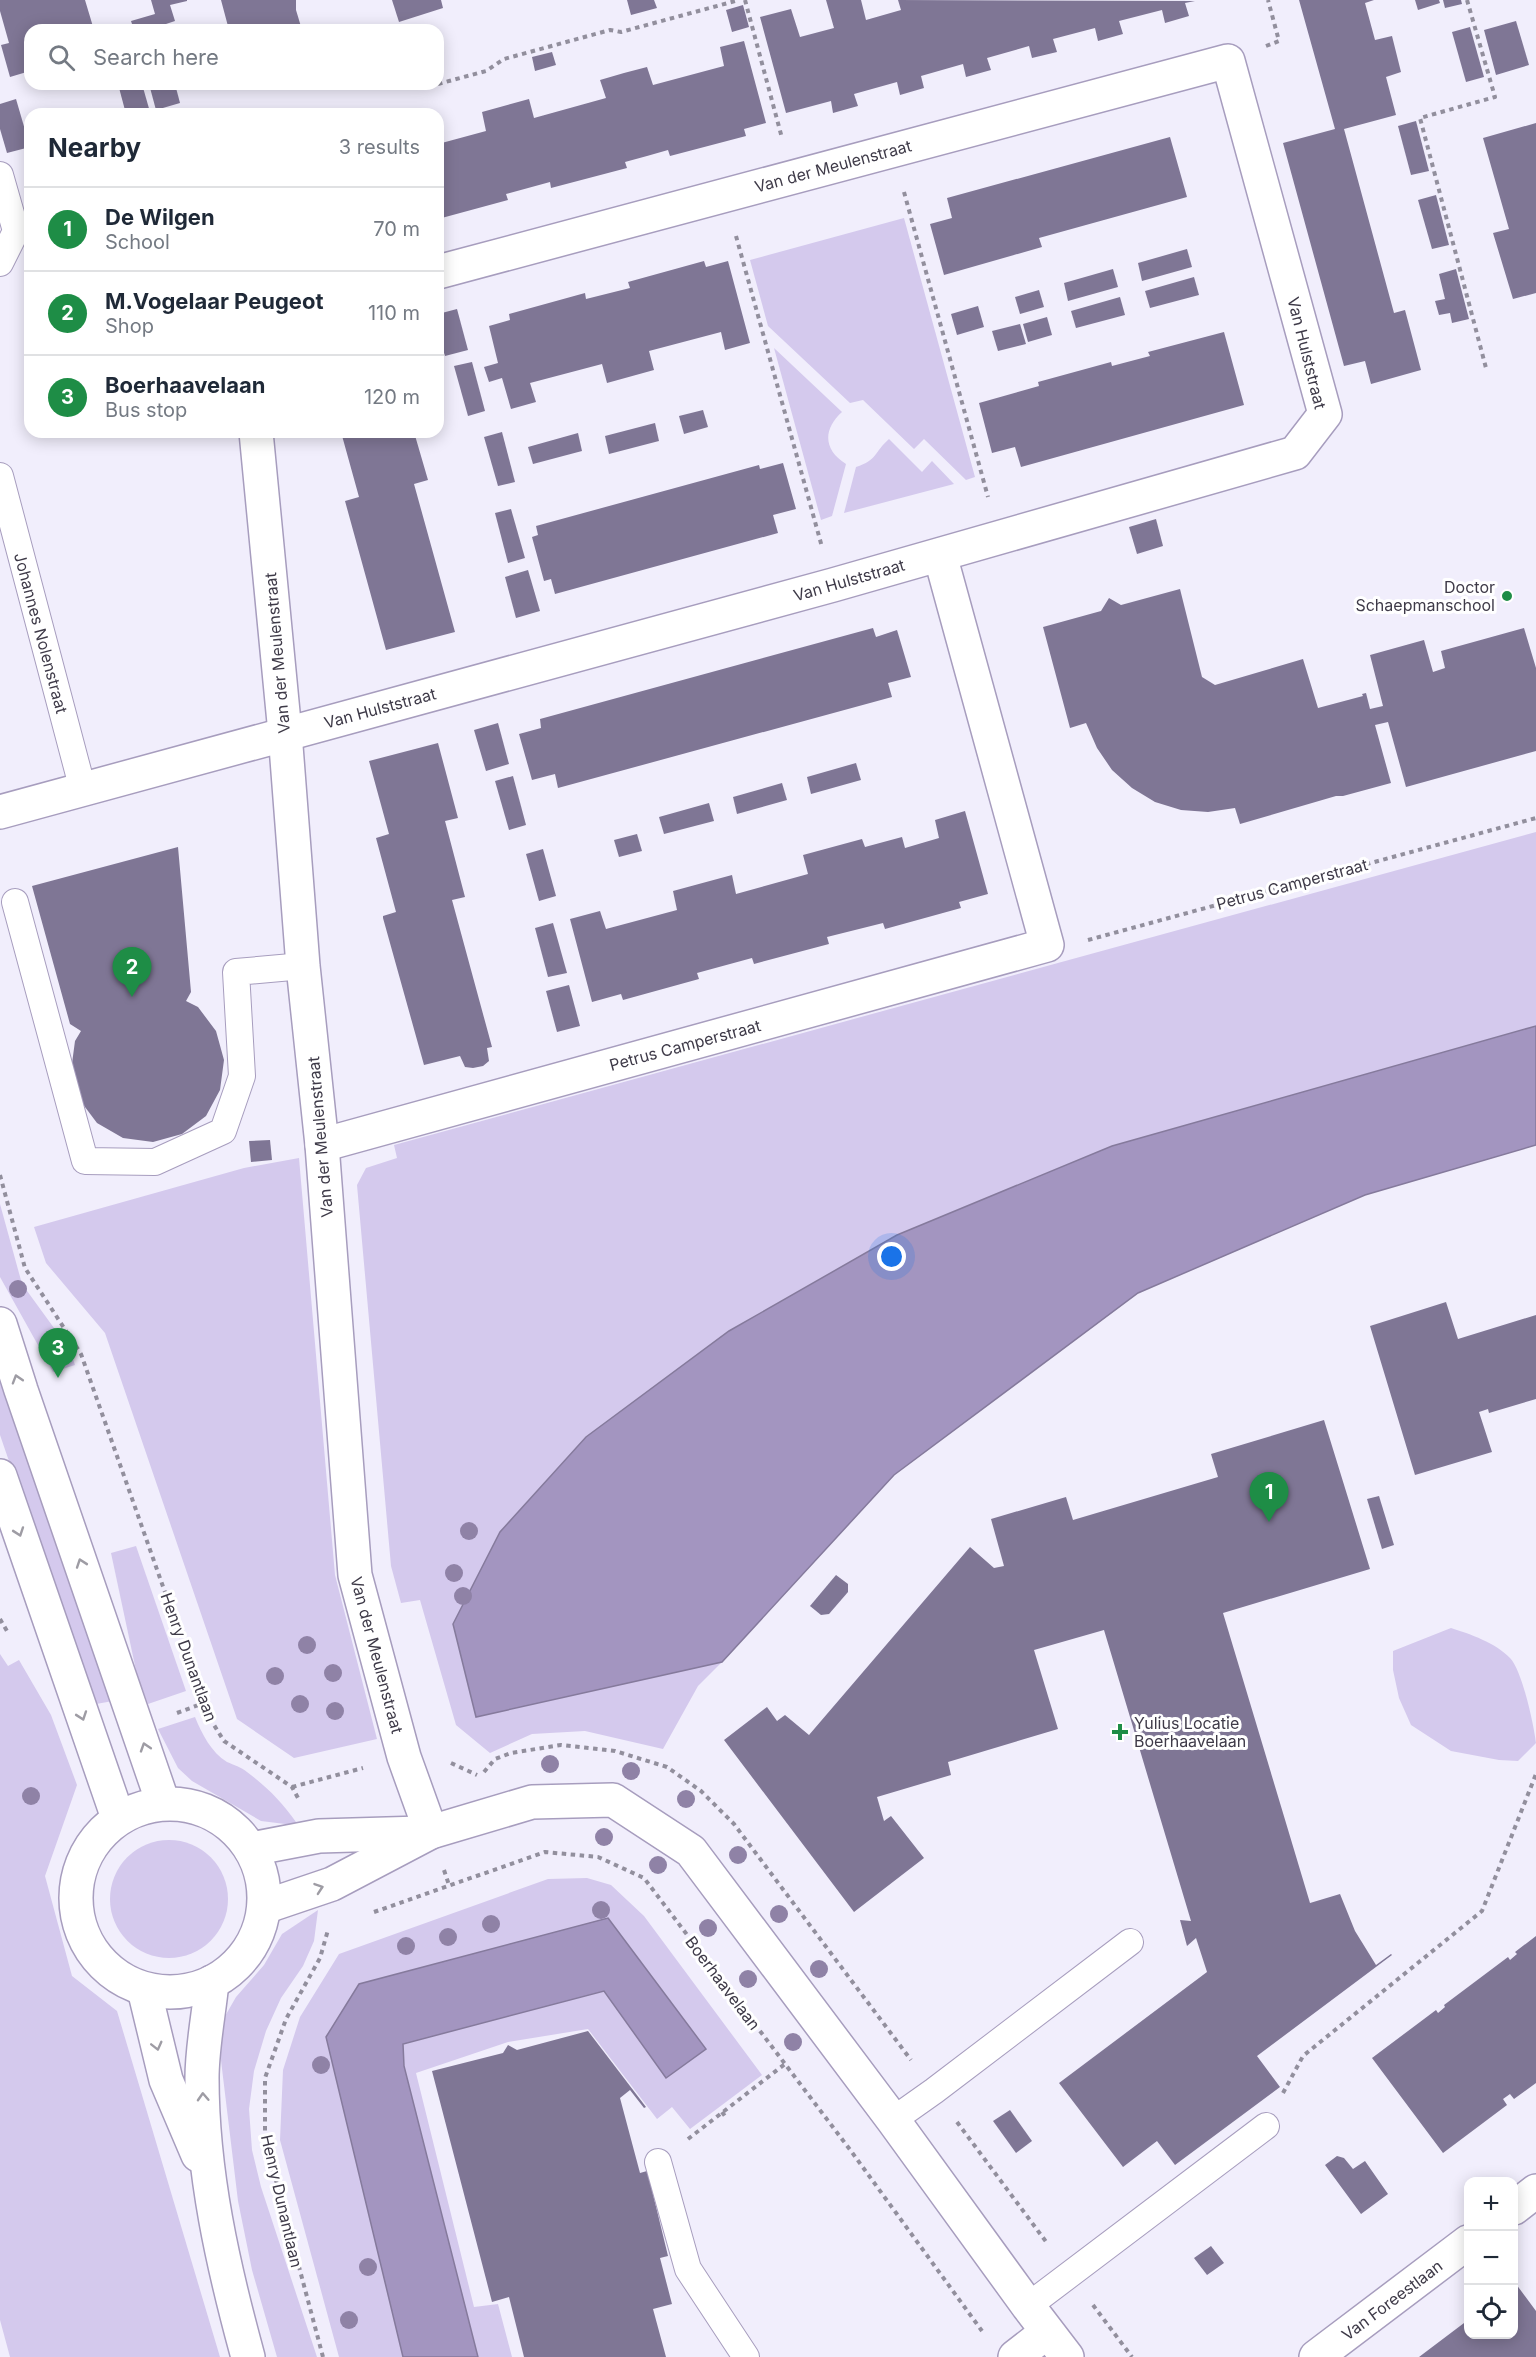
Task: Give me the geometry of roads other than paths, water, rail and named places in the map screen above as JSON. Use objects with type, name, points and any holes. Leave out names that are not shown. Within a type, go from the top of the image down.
[{"type":"street","name":"Van der Meulenstraat","points":[[444,270],[1228,61]]},
{"type":"street","name":"Van Hulststraat","points":[[0,812],[833,585],[1294,453],[1325,414],[1228,61]]},
{"type":"street","name":"Van der Meulenstraat","points":[[257,438],[285,733],[303,966],[322,1145],[355,1575],[404,1757],[431,1832]]},
{"type":"street","name":"Petrus Camperstraat","points":[[322,1145],[1047,945],[940,555]]},
{"type":"street","points":[[0,1324],[163,1803]]},
{"type":"street","points":[[0,1476],[118,1818]]},
{"type":"street","points":[[264,1907],[332,1884],[431,1832],[532,1802],[613,1800],[692,1851],[1057,2344],[1015,2357]]},
{"type":"street","points":[[163,1803],[189,1804],[213,1813],[235,1828],[251,1849],[262,1877],[264,1907],[255,1938],[237,1964],[212,1982],[190,1991],[167,1993],[144,1989],[116,1976],[93,1955],[79,1927],[75,1896],[80,1866],[95,1839],[118,1818],[139,1807],[163,1803]]},
{"type":"street","points":[[251,1849],[319,1836],[431,1832]]},
{"type":"street","points":[[212,1982],[202,2076],[207,2176],[231,2294],[248,2357]]},
{"type":"street","points":[[144,1989],[166,2080],[207,2176]]},
{"type":"street","points":[[1518,2205],[1536,2191]]},
{"type":"street","name":"Van Foreestlaan","points":[[1316,2357],[1464,2245]]},
{"type":"lane","points":[[0,175],[16,231],[0,263]]},
{"type":"lane","name":"Johannes Nolenstraat","points":[[0,476],[82,790]]},
{"type":"lane","points":[[15,902],[85,1161],[155,1162],[223,1131],[242,1076],[236,972],[303,966]]},
{"type":"lane","points":[[893,2120],[1130,1942]]},
{"type":"lane","points":[[1028,2306],[1266,2126]]},
{"type":"lane","points":[[658,2162],[688,2269],[746,2357]]},
{"type":"place","name":"Doctor Schaepmanschool","points":[[1507,596]]},
{"type":"place","name":"M.Vogelaar Peugeot","points":[[132,997]]},
{"type":"place","name":"Boerhaavelaan","points":[[58,1378]]},
{"type":"place","name":"De Wilgen","points":[[1269,1522]]},
{"type":"place","name":"Yulius Locatie Boerhaavelaan","points":[[1120,1732]]}]
